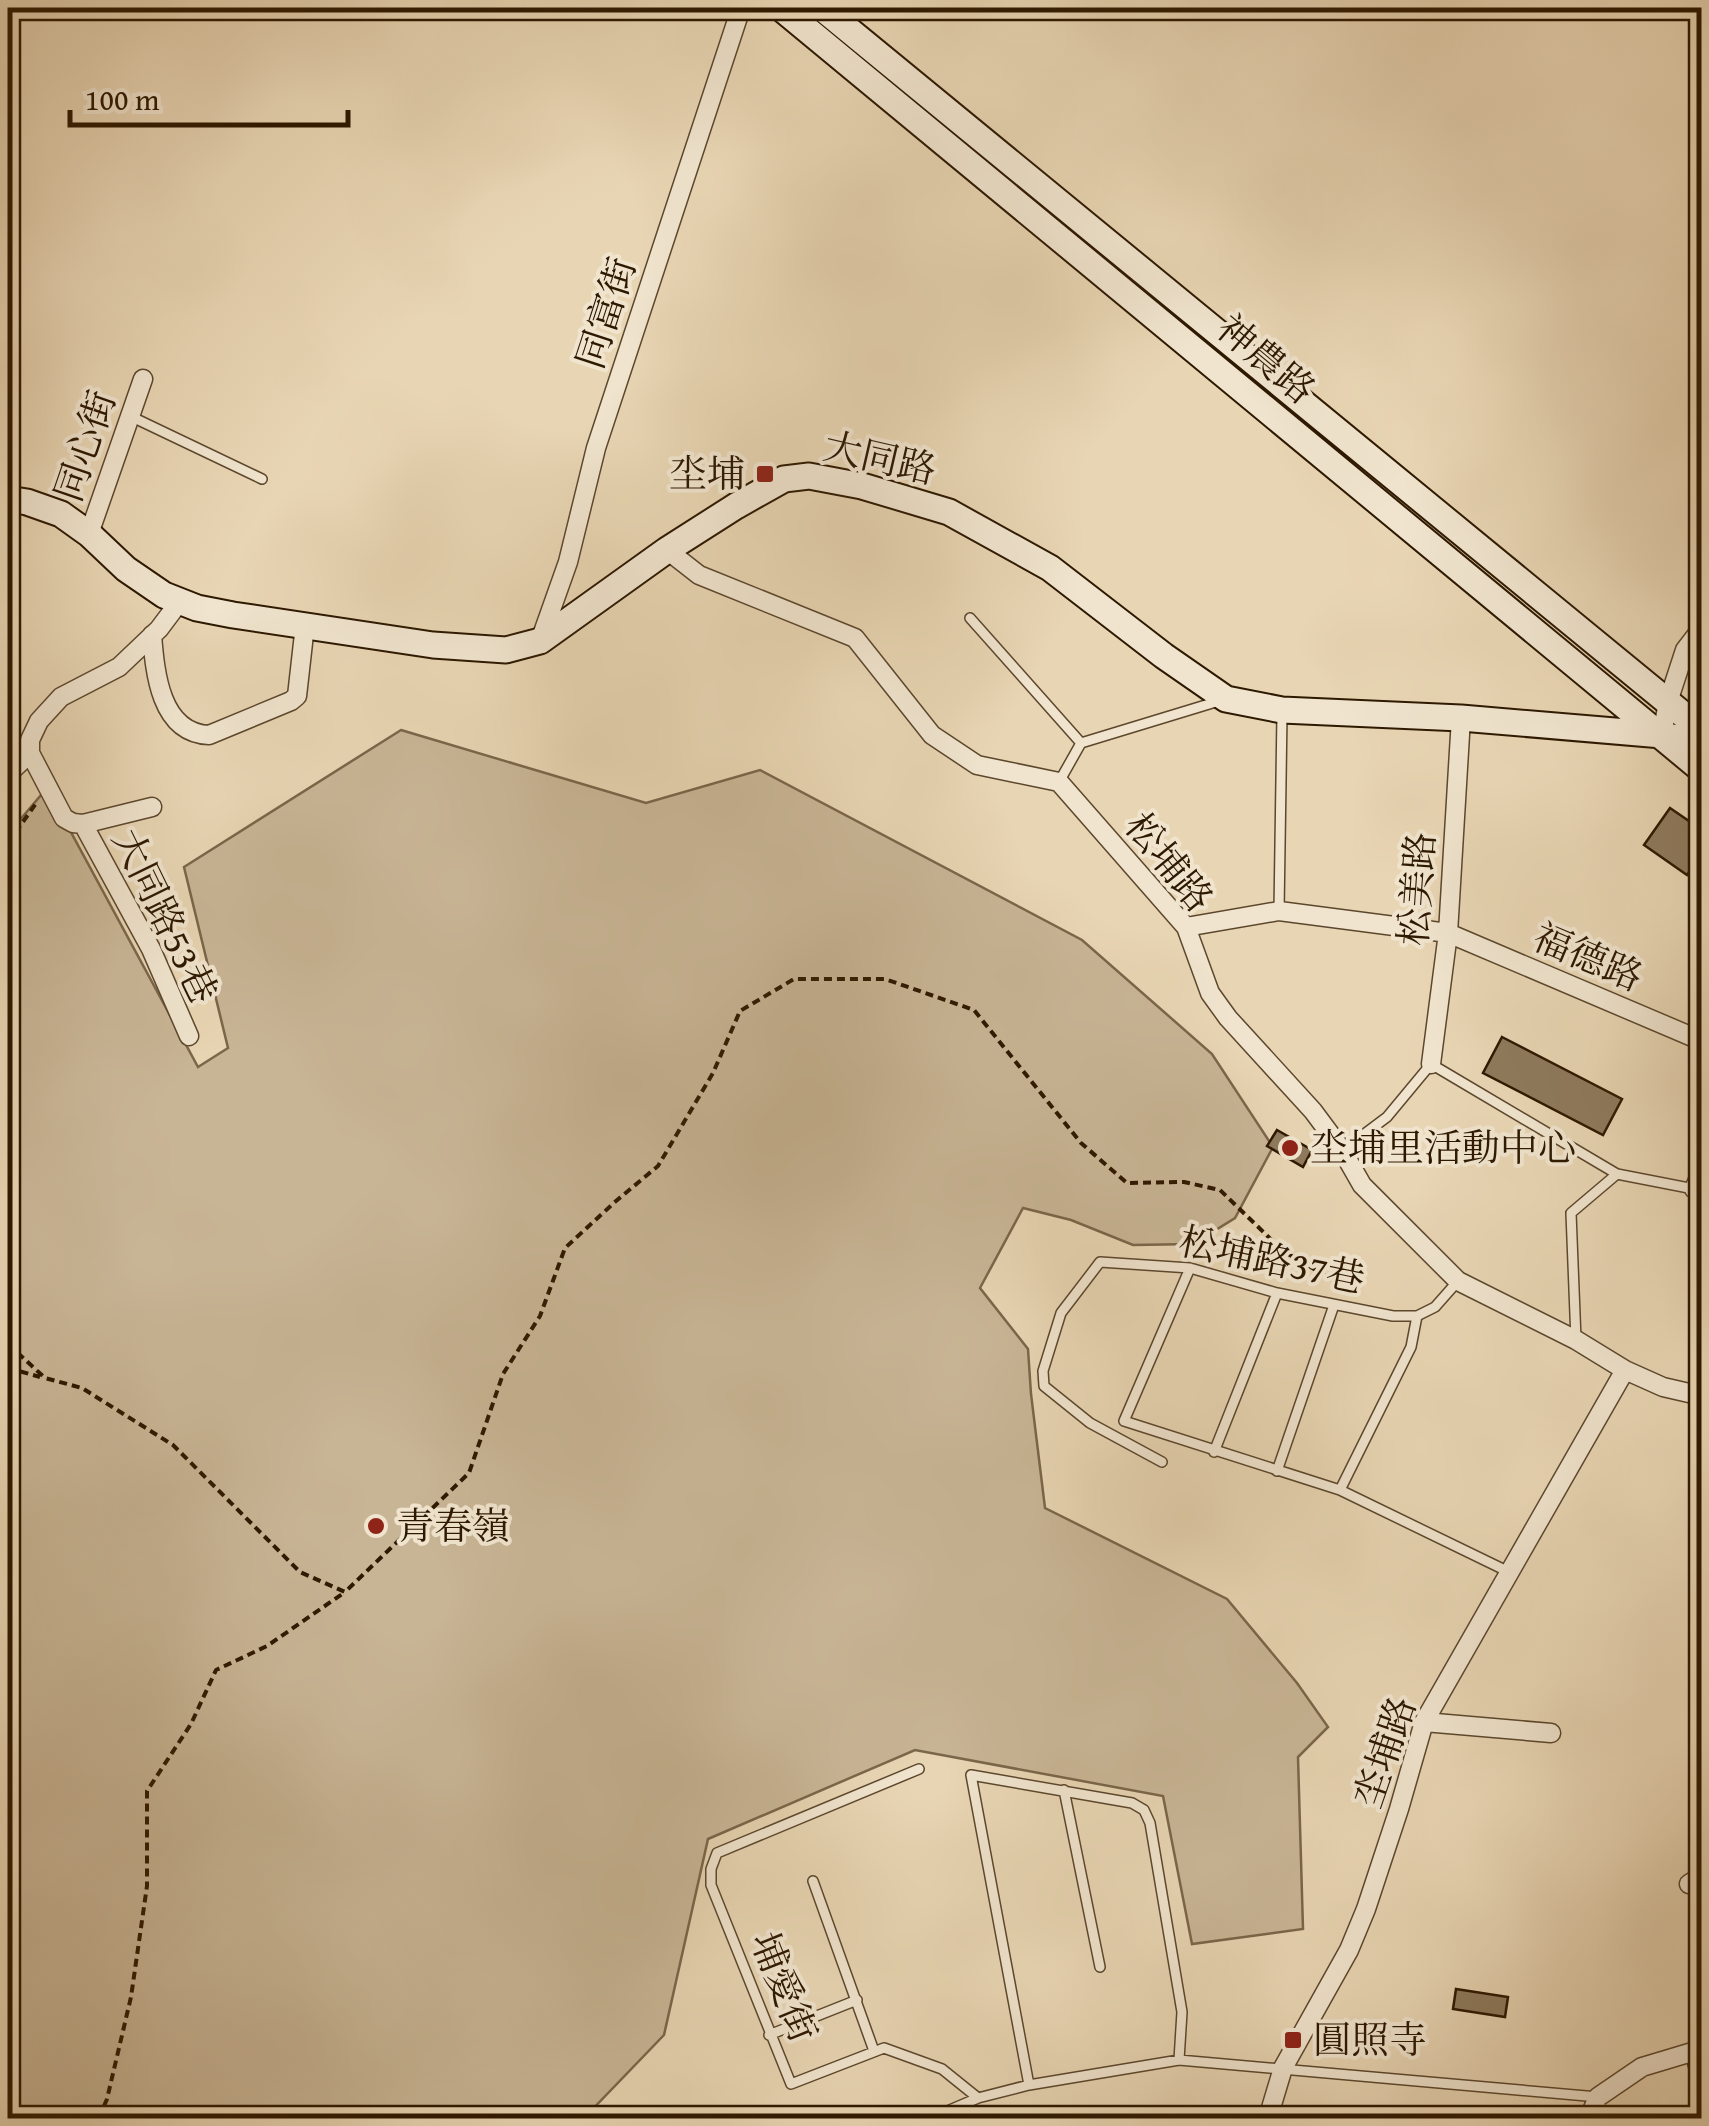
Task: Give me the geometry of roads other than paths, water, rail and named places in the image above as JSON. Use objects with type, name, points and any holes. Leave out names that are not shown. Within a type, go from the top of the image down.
[{"type":"street","name":"同富街","points":[[540,641],[568,562],[596,448],[742,8]]},
{"type":"street","name":"神農路","points":[[822,8],[1702,730]]},
{"type":"street","name":"神農路","points":[[795,12],[1702,770]]},
{"type":"street","name":"同心街","points":[[88,534],[143,380]]},
{"type":"street","name":"大同路","points":[[8,498],[61,514],[126,569],[180,601],[232,615],[433,645],[506,650],[540,641],[667,550],[784,479],[809,476],[862,486],[949,512],[1050,568],[1226,699],[1282,710],[1460,718],[1662,735],[1702,743]]},
{"type":"street","points":[[667,550],[699,574],[855,638],[932,736],[977,765],[1059,782]]},
{"type":"street","points":[[8,774],[30,753],[30,740],[39,720],[60,697],[119,667],[180,601]]},
{"type":"street","points":[[152,635],[158,688],[171,712],[188,730],[209,735],[297,696],[305,625]]},
{"type":"street","points":[[1662,735],[1685,650],[1702,628]]},
{"type":"street","name":"松美路","points":[[1431,1064],[1448,933],[1460,718]]},
{"type":"street","name":"大同路53巷","points":[[30,753],[64,818],[73,823],[84,824],[152,807]]},
{"type":"street","name":"松埔路","points":[[1059,782],[1186,927],[1210,993],[1228,1018],[1313,1111],[1362,1185],[1458,1281],[1576,1340],[1625,1370],[1663,1387],[1702,1396]]},
{"type":"street","name":"大同路53巷","points":[[84,824],[148,944],[189,1036]]},
{"type":"street","name":"福德路","points":[[1186,927],[1279,911],[1448,933],[1702,1040]]},
{"type":"street","points":[[1698,1191],[1702,1170]]},
{"type":"street","name":"坔埔路","points":[[1268,2118],[1283,2068],[1349,1950],[1366,1910],[1424,1722],[1625,1370]]},
{"type":"street","points":[[1424,1722],[1551,1733]]},
{"type":"street","points":[[1589,2118],[1598,2098],[1642,2067],[1696,2052]]},
{"type":"lane","points":[[130,416],[262,479]]},
{"type":"lane","points":[[970,618],[1081,743]]},
{"type":"lane","points":[[1059,782],[1081,743],[1226,699]]},
{"type":"lane","points":[[1279,911],[1282,710]]},
{"type":"lane","points":[[1342,1150],[1387,1117],[1431,1064],[1617,1174],[1698,1191]]},
{"type":"lane","points":[[1576,1340],[1571,1213],[1617,1174]]},
{"type":"lane","name":"松埔路37巷","points":[[1162,1462],[1090,1423],[1044,1386],[1042,1371],[1061,1313],[1100,1262],[1190,1268],[1334,1306],[1417,1316]]},
{"type":"lane","points":[[1190,1268],[1124,1421],[1340,1490],[1509,1572]]},
{"type":"lane","points":[[1340,1490],[1411,1347],[1417,1316],[1435,1307],[1458,1281]]},
{"type":"lane","points":[[1214,1452],[1277,1293]]},
{"type":"lane","points":[[1277,1472],[1334,1306]]},
{"type":"lane","name":"埔愛街","points":[[919,1769],[717,1853],[711,1885],[791,2084],[884,2048],[942,2070],[978,2098]]},
{"type":"lane","points":[[1030,2084],[971,1774],[1132,1803],[1144,1810],[1150,1823],[1182,2012],[1179,2060]]},
{"type":"lane","points":[[1064,1790],[1100,1967]]},
{"type":"lane","points":[[813,1881],[874,2051]]},
{"type":"lane","points":[[770,2034],[857,2000]]},
{"type":"lane","points":[[1696,2052],[1694,2068],[1702,2076]]},
{"type":"lane","points":[[931,2118],[978,2098],[1030,2084],[1179,2060],[1598,2098]]},
{"type":"place","name":"坔埔","points":[[765,474]]},
{"type":"place","name":"坔埔里活動中心","points":[[1290,1148]]},
{"type":"place","name":"青春嶺","points":[[376,1526]]},
{"type":"place","name":"圓照寺","points":[[1293,2040]]}]
